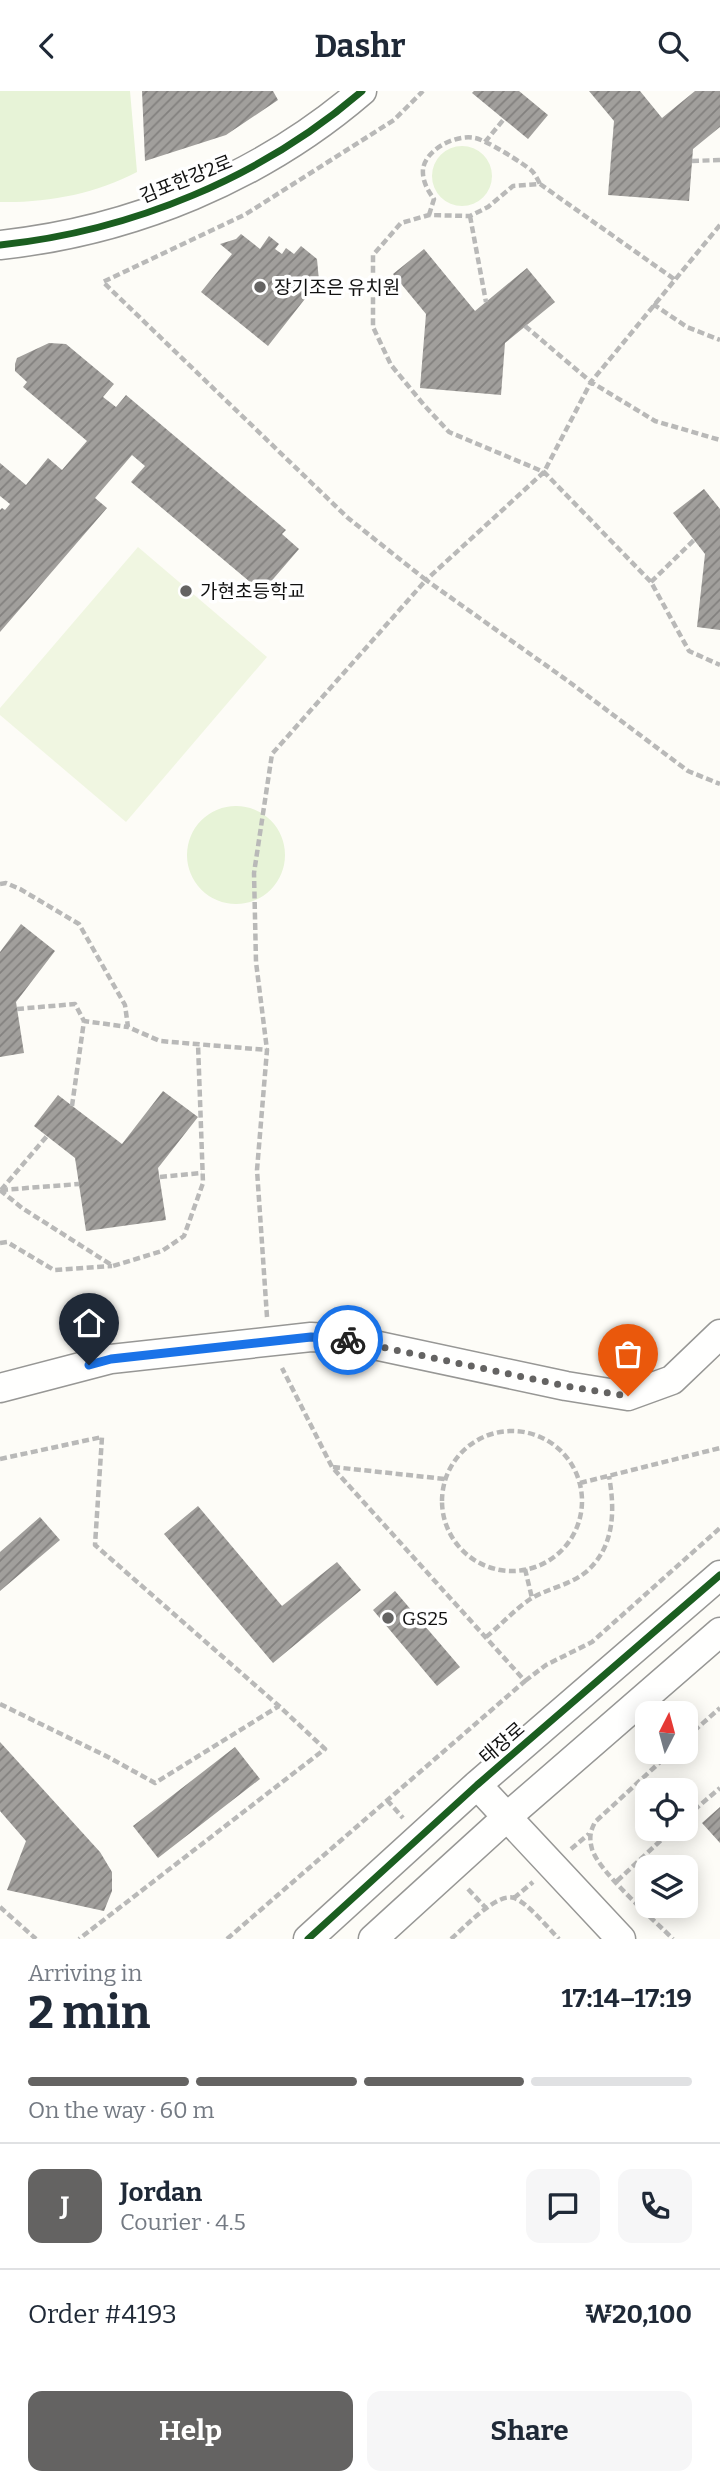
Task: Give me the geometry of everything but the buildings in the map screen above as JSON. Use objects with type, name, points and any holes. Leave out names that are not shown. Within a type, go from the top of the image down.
[{"type":"street","name":"김포한강2로","points":[[0,245],[39,241],[107,226],[179,200],[254,167],[335,114],[362,91]]},
{"type":"street","points":[[0,1388],[111,1359],[311,1337],[346,1339],[566,1386],[628,1396],[671,1380],[720,1335]]},
{"type":"street","name":"태장로","points":[[308,1939],[477,1785],[720,1575]]},
{"type":"street","points":[[373,1939],[720,1632]]},
{"type":"street","points":[[477,1785],[621,1939]]},
{"type":"path","points":[[423,91],[394,120],[246,214],[103,282],[348,517],[426,580],[688,771],[720,784]]},
{"type":"path","points":[[485,142],[504,119]]},
{"type":"path","points":[[429,215],[434,199],[426,188],[423,172],[431,156],[442,144],[459,138],[474,138],[533,171],[540,184],[674,279]]},
{"type":"path","points":[[692,161],[720,160]]},
{"type":"path","points":[[540,184],[513,186],[488,208],[470,216],[429,215],[401,223],[373,254],[373,327],[391,365],[449,432],[544,472],[651,582],[689,651],[720,665]]},
{"type":"path","points":[[470,216],[485,303]]},
{"type":"path","points":[[525,1681],[332,1467],[269,1342],[257,1170],[267,1050],[256,962],[254,873],[272,754],[426,580],[544,472],[591,382],[720,225]]},
{"type":"path","points":[[653,304],[687,327],[720,340]]},
{"type":"path","points":[[525,327],[591,382],[655,421],[720,440]]},
{"type":"path","points":[[651,582],[694,540]]},
{"type":"path","points":[[0,884],[6,883],[20,889],[79,924],[125,1005],[128,1027]]},
{"type":"path","points":[[17,1009],[75,1004],[84,1021],[72,1106]]},
{"type":"path","points":[[84,1021],[128,1027],[160,1041],[267,1050]]},
{"type":"path","points":[[0,1243],[7,1242],[54,1270],[113,1266],[162,1251],[184,1236],[203,1183],[198,1044]]},
{"type":"path","points":[[0,1190],[47,1136]]},
{"type":"path","points":[[160,1177],[202,1173]]},
{"type":"path","points":[[0,1190],[79,1184]]},
{"type":"path","points":[[0,1190],[22,1208],[113,1266]]},
{"type":"path","points":[[514,1431],[536,1435],[556,1446],[571,1462],[580,1483],[582,1507],[576,1530],[562,1551],[542,1564],[525,1569],[495,1569],[473,1560],[456,1543],[444,1523],[441,1501],[444,1479],[455,1459],[471,1443],[492,1433],[514,1431]]},
{"type":"path","points":[[0,1459],[102,1437],[95,1545],[325,1749],[79,1939]]},
{"type":"path","points":[[580,1483],[720,1448]]},
{"type":"path","points":[[332,1467],[444,1479]]},
{"type":"path","points":[[486,1637],[532,1598],[555,1590],[586,1571],[605,1546],[611,1528],[614,1504],[609,1476]]},
{"type":"path","points":[[227,1939],[525,1681],[546,1665],[592,1642],[720,1528]]},
{"type":"path","points":[[525,1569],[532,1598]]},
{"type":"path","points":[[0,1704],[155,1783],[279,1706]]},
{"type":"path","points":[[698,1727],[720,1708]]},
{"type":"path","points":[[658,1764],[595,1822],[589,1833],[592,1851],[673,1939]]},
{"type":"path","points":[[698,1806],[720,1789]]},
{"type":"path","points":[[617,1881],[660,1841]]},
{"type":"path","points":[[451,1939],[501,1898],[514,1898],[559,1939]]},
{"type":"path","points":[[0,1907],[36,1939]]},
{"type":"green space","points":[[0,91],[130,91],[137,172],[121,180],[70,196],[0,202]]},
{"type":"green space","points":[[462,146],[474,148],[487,159],[492,176],[490,188],[479,201],[462,206],[450,204],[437,193],[432,176],[434,164],[445,151]]},
{"type":"green space","points":[[138,547],[267,657],[126,822],[0,715],[0,708]]},
{"type":"green space","points":[[236,806],[255,810],[270,821],[281,836],[285,855],[281,874],[270,889],[255,900],[236,904],[217,900],[202,889],[191,874],[187,855],[191,836],[202,821],[217,810]]},
{"type":"cycle path","points":[[0,245],[98,227],[193,195],[281,150],[362,91]]},
{"type":"cycle path","points":[[308,1939],[477,1785],[720,1575]]},
{"type":"way so far","points":[[348,1340],[566,1386],[628,1396]]},
{"type":"place","name":"장기조은 유치원","points":[[260,287]]},
{"type":"place","name":"가현초등학교","points":[[186,591]]},
{"type":"place","name":"GS25","points":[[388,1618]]},
{"type":"route","points":[[89,1365],[111,1359],[311,1337],[348,1340]]}]
